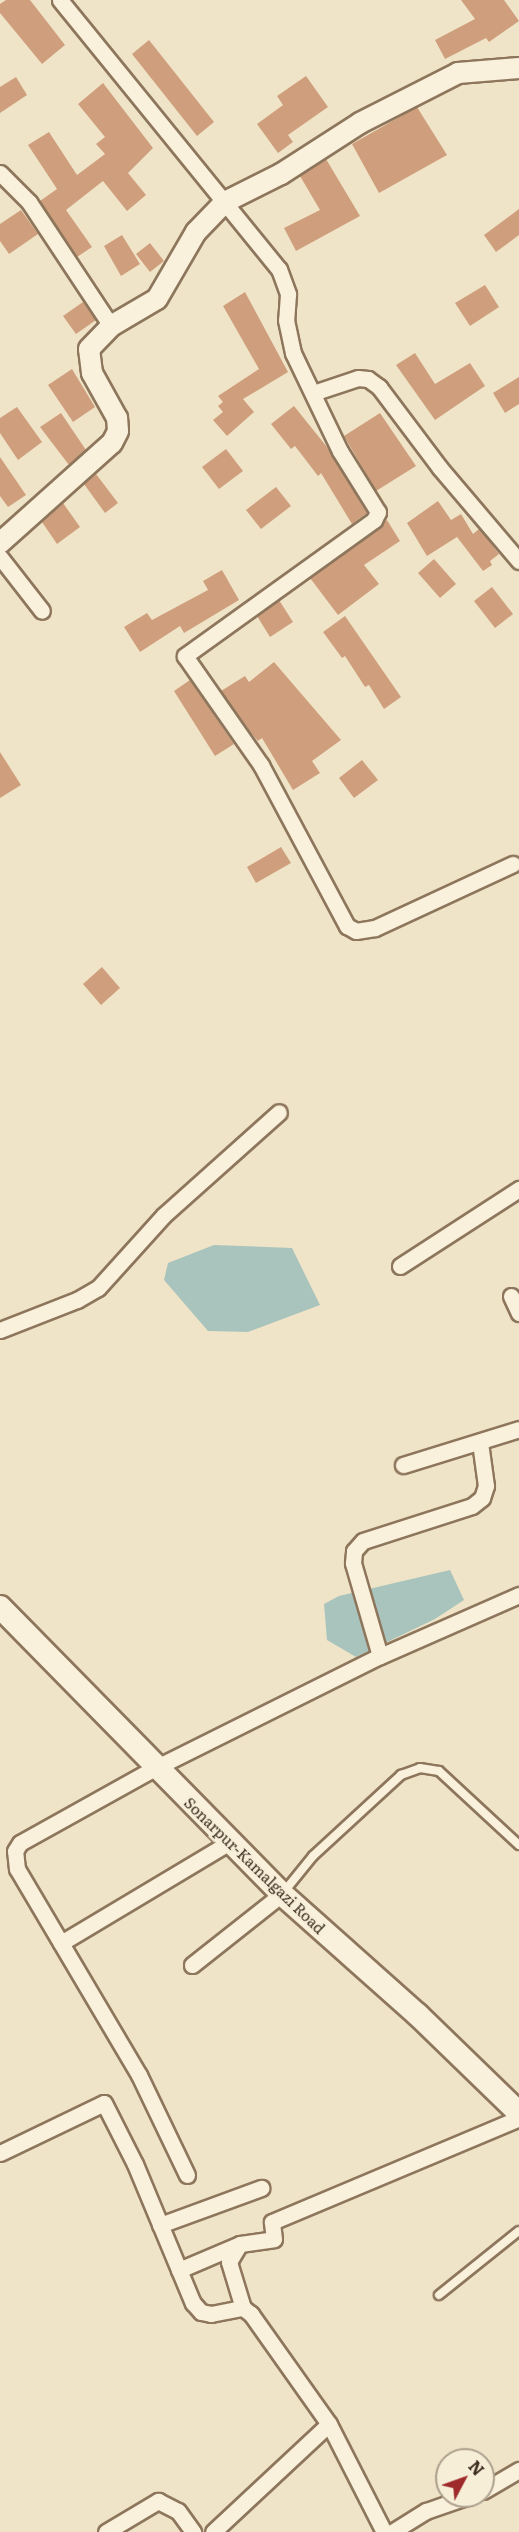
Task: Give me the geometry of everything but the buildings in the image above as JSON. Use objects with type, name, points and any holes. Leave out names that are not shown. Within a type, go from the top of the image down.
[{"type":"main road","name":"Sonarpur-Kamalgazi Road","points":[[0,1607],[282,1894],[418,2015],[519,2113]]},
{"type":"street","points":[[60,0],[225,201],[286,281],[287,335],[340,450],[374,502],[378,512],[374,520],[185,656],[261,765],[347,926],[356,932],[375,928],[513,864]]},
{"type":"street","points":[[0,543],[112,443],[118,431],[117,418],[97,384],[88,358],[89,349],[111,326],[157,299],[196,232],[225,201],[281,174],[360,123],[458,73],[518,70]]},
{"type":"street","points":[[0,173],[28,202],[111,326]]},
{"type":"street","points":[[313,393],[357,378],[368,379],[379,387],[440,468],[519,561]]},
{"type":"street","points":[[0,557],[42,611]]},
{"type":"street","points":[[0,1330],[77,1300],[98,1288],[164,1215],[279,1112]]},
{"type":"street","points":[[400,1266],[519,1189]]},
{"type":"street","points":[[511,1296],[519,1313]]},
{"type":"street","points":[[403,1465],[519,1429]]},
{"type":"street","points":[[380,1656],[353,1563],[354,1551],[363,1541],[472,1506],[482,1498],[486,1486],[480,1442]]},
{"type":"street","points":[[187,2175],[139,2075],[17,1869],[15,1851],[20,1843],[156,1768],[380,1656],[519,1595]]},
{"type":"street","points":[[61,1943],[230,1842]]},
{"type":"street","points":[[192,1965],[282,1894]]},
{"type":"street","points":[[0,2152],[104,2103],[193,2303],[201,2312],[211,2314],[243,2308]]},
{"type":"street","points":[[179,2270],[240,2244],[274,2239],[272,2222],[519,2118]]},
{"type":"street","points":[[160,2225],[261,2187]]},
{"type":"street","points":[[240,2244],[229,2262],[243,2308],[251,2314],[329,2424],[384,2532]]},
{"type":"street","points":[[213,2532],[329,2424]]},
{"type":"street","points":[[495,2484],[519,2470]]},
{"type":"street","points":[[106,2532],[158,2501],[178,2511],[193,2532]]},
{"type":"street","points":[[392,2532],[435,2508]]},
{"type":"lane","points":[[282,1894],[313,1856],[401,1775],[420,1768],[439,1771],[519,1845]]},
{"type":"lane","points":[[440,2295],[519,2231]]},
{"type":"water","points":[[214,1245],[292,1248],[320,1305],[248,1332],[208,1331],[164,1280],[168,1263]]},
{"type":"water","points":[[450,1570],[464,1600],[435,1619],[356,1657],[327,1640],[324,1604],[339,1596]]}]
